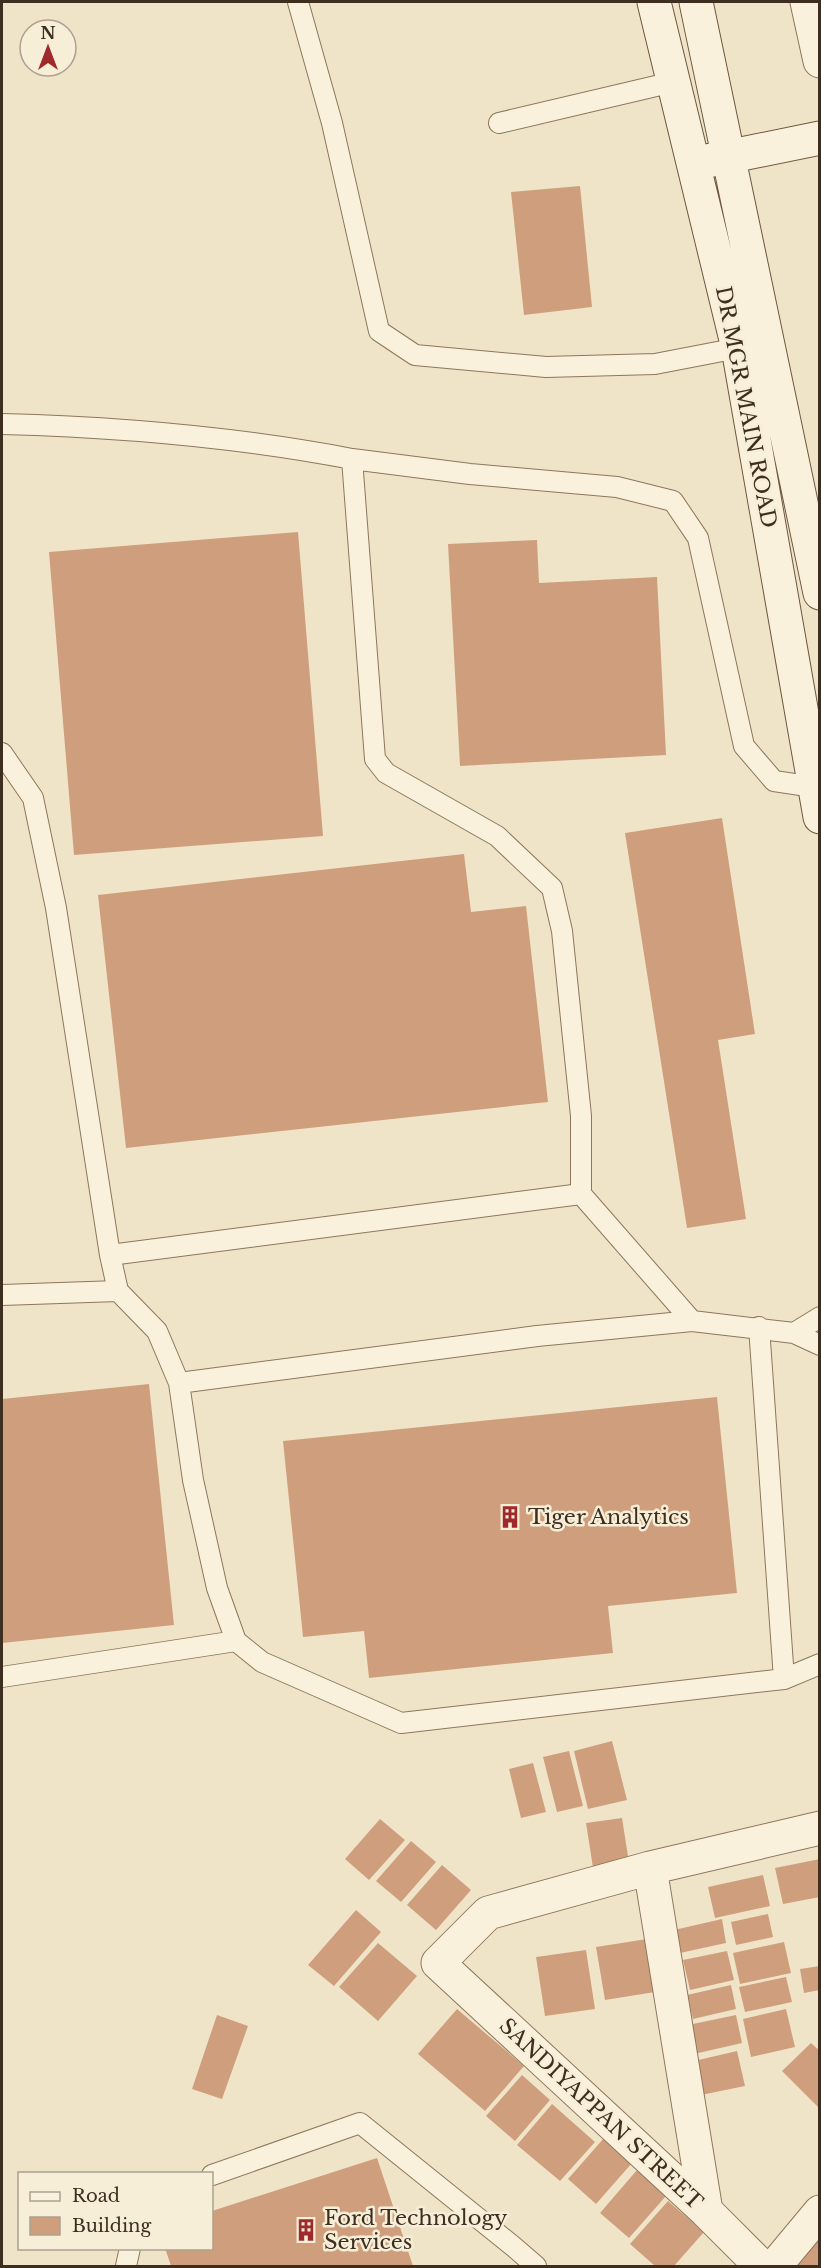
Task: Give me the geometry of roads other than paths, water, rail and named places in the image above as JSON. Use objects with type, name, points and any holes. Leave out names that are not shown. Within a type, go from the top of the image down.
[{"type":"street","name":"DR MGR MAIN ROAD","points":[[654,2],[738,348],[817,802]]},
{"type":"street","name":"DR MGR MAIN ROAD","points":[[696,2],[819,593]]},
{"type":"street","points":[[807,2],[819,61]]},
{"type":"street","points":[[694,164],[819,138]]},
{"type":"street","points":[[706,2211],[650,1868],[819,1828]]},
{"type":"street","name":"SANDIYAPPAN STREET","points":[[650,1868],[488,1913],[438,1963],[706,2211],[761,2266]]},
{"type":"street","points":[[775,2266],[819,2212]]},
{"type":"lane","points":[[298,2],[332,123],[379,331],[415,355],[546,367],[656,364],[738,348]]},
{"type":"lane","points":[[499,123],[673,82]]},
{"type":"lane","points":[[2,424],[78,426],[266,444],[352,459],[470,474],[617,487],[673,501],[698,538],[744,746],[774,781],[817,802]]},
{"type":"lane","points":[[352,459],[375,759],[386,773],[497,836],[552,888],[562,931],[581,1116],[581,1194],[692,1321]]},
{"type":"lane","points":[[2,753],[33,798],[56,908],[110,1255],[118,1291],[157,1331],[179,1383],[193,1480],[217,1588],[236,1641],[262,1662],[400,1723],[783,1679],[819,1664]]},
{"type":"lane","points":[[110,1255],[581,1194]]},
{"type":"lane","points":[[2,1295],[118,1291]]},
{"type":"lane","points":[[794,1333],[819,1317]]},
{"type":"lane","points":[[179,1383],[537,1336],[692,1321],[759,1327],[794,1333],[819,1345]]},
{"type":"lane","points":[[759,1327],[783,1679]]},
{"type":"lane","points":[[2,1677],[236,1641]]},
{"type":"lane","points":[[213,2175],[360,2123],[536,2266]]},
{"type":"lane","points":[[126,2266],[130,2250]]},
{"type":"place","name":"Tiger Analytics","points":[[510,1517]]},
{"type":"place","name":"Ford Technology Services","points":[[306,2230]]}]
